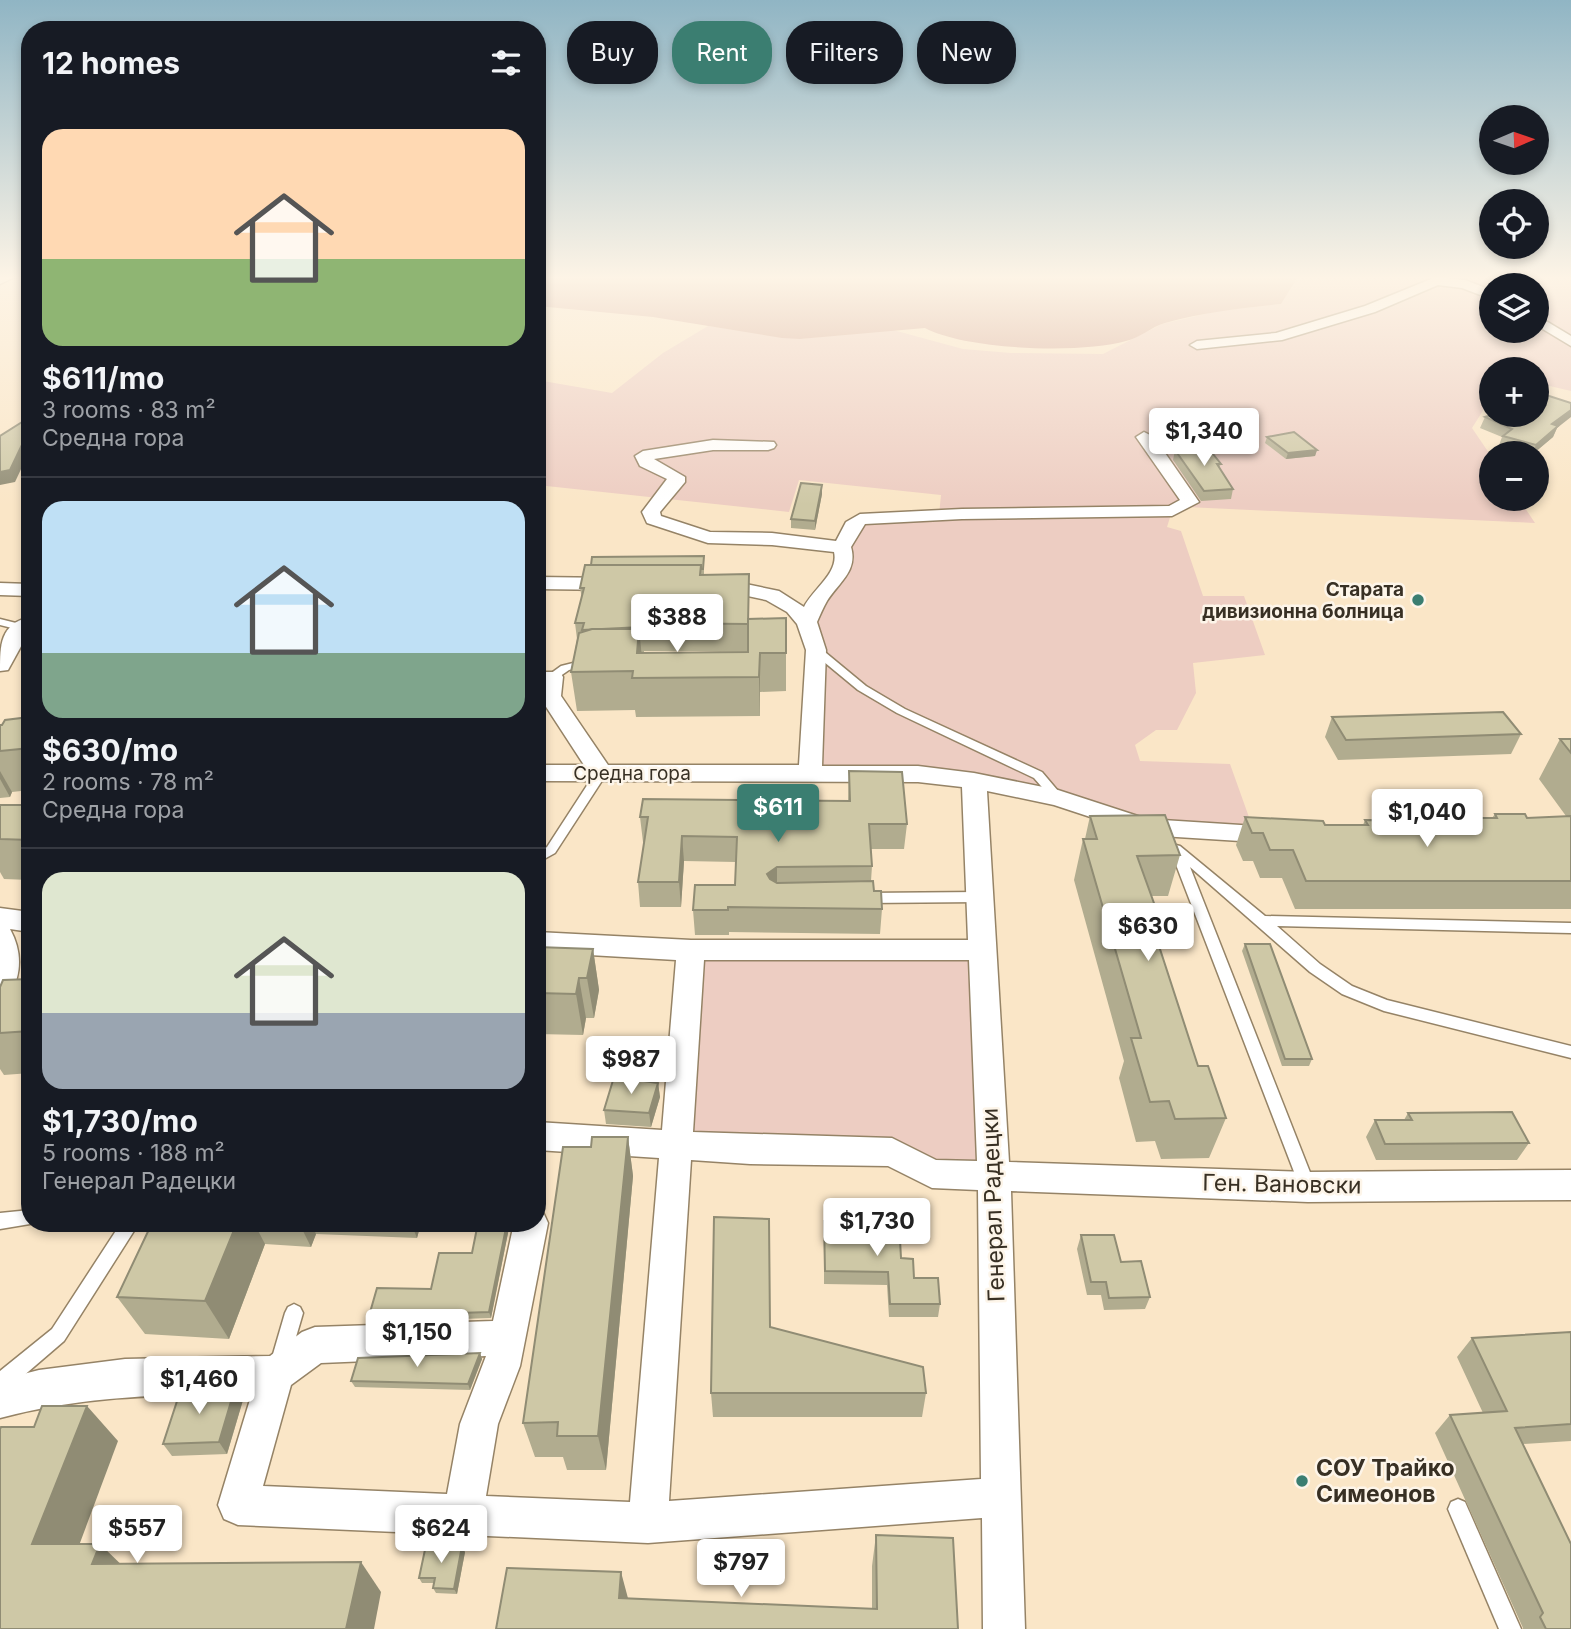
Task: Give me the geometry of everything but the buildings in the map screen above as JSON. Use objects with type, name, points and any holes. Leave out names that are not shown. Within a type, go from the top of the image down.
[{"type":"street","points":[[807,622],[817,601],[841,570],[845,559],[842,547],[852,526],[860,519],[875,516],[1172,511],[1186,506],[1190,502],[1149,440],[1143,437]]},
{"type":"street","points":[[713,445],[697,457],[651,512],[653,519],[708,537],[772,539],[842,547]]},
{"type":"street","points":[[676,482],[673,473],[646,462],[643,456],[713,445],[768,446]]},
{"type":"street","points":[[546,583],[634,584]]},
{"type":"street","points":[[698,584],[724,584],[772,595],[794,608],[807,622],[816,650],[810,773]]},
{"type":"street","points":[[0,589],[21,590]]},
{"type":"street","points":[[0,665],[16,624]]},
{"type":"street","points":[[546,689],[601,773]]},
{"type":"street","name":"Средна гора","points":[[546,773],[918,774],[974,781],[1058,798],[1145,827]]},
{"type":"street","name":"Генерал Радецки","points":[[974,781],[994,1175],[1004,1629]]},
{"type":"street","points":[[1145,827],[1292,837]]},
{"type":"street","points":[[0,918],[21,921]]},
{"type":"street","points":[[0,936],[6,953],[6,977],[0,987]]},
{"type":"street","points":[[546,942],[691,950],[982,950]]},
{"type":"street","points":[[648,1523],[691,950]]},
{"type":"street","name":"Ген. Вановски","points":[[546,1137],[750,1150],[892,1152],[932,1174],[1308,1187],[1571,1185]]},
{"type":"street","points":[[463,1516],[479,1424],[502,1366],[529,1232]]},
{"type":"street","points":[[0,1399],[39,1389],[125,1377],[276,1374],[315,1345],[508,1338]]},
{"type":"street","points":[[276,1374],[238,1506],[648,1523],[1003,1497]]},
{"type":"lane","points":[[816,650],[862,688],[901,711],[1038,775],[1058,798]]},
{"type":"lane","points":[[546,684],[565,668],[584,662],[597,662]]},
{"type":"lane","points":[[546,853],[551,850],[601,773]]},
{"type":"lane","points":[[1145,827],[1176,849],[1315,968],[1347,990],[1384,1005],[1571,1052]]},
{"type":"lane","points":[[1176,849],[1308,1187]]},
{"type":"lane","points":[[846,899],[980,897]]},
{"type":"lane","points":[[1262,921],[1571,928]]},
{"type":"lane","points":[[0,1221],[21,1219]]},
{"type":"lane","points":[[0,1383],[58,1335],[125,1232]]},
{"type":"lane","points":[[276,1374],[294,1313]]},
{"type":"lane","points":[[1458,1510],[1510,1629]]},
{"type":"shaded area","points":[[663,353],[1571,353],[1571,391],[1549,386],[1549,357],[1479,357],[1479,417],[1472,428],[1481,441],[1479,511],[1527,511],[1535,523],[1186,507],[1172,511],[1167,527],[1181,531],[1203,596],[1244,596],[1265,655],[1193,663],[1196,693],[1177,730],[1156,730],[1135,745],[1140,761],[1230,764],[1255,834],[1143,818],[974,781],[810,773],[807,622],[860,519],[939,515],[941,495],[799,480],[789,512],[546,486],[546,382],[612,393]]},
{"type":"shaded area","points":[[691,950],[982,950],[994,1175],[892,1152],[675,1145]]},
{"type":"place","name":"Старата дивизионна болница","points":[[1418,600]]},
{"type":"place","name":"СОУ Трайко Симеонов","points":[[1302,1481]]}]
